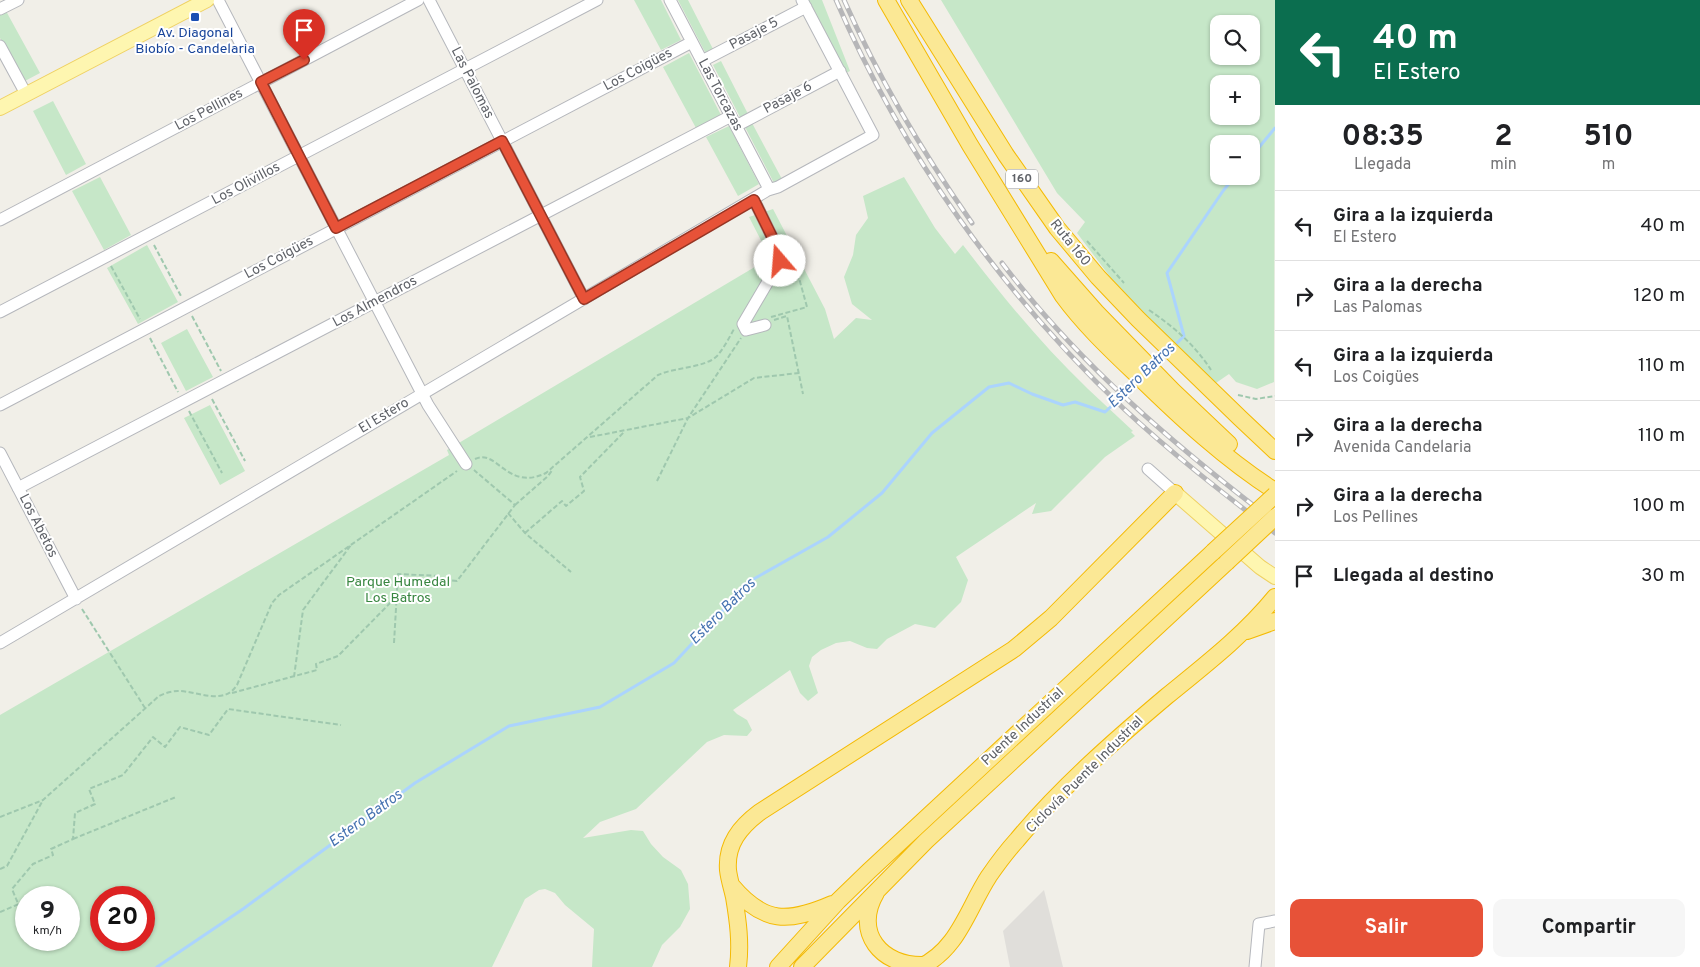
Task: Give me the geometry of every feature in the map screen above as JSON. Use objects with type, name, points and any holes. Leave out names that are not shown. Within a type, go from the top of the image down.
[{"type":"highway","name":"Ruta 160","points":[[886,0],[970,145],[1000,193],[1033,239],[1136,364],[1225,454],[1275,493]]},
{"type":"highway","name":"Ruta 160","points":[[909,0],[1006,155],[1057,228],[1098,277],[1159,340],[1275,451]]},
{"type":"highway","name":"Ruta 160","points":[[1166,393],[1275,484]]},
{"type":"highway","points":[[738,967],[740,938],[728,868],[734,837],[744,825],[760,812],[1014,649],[1051,618],[1175,493]]},
{"type":"highway","name":"Puente Industrial","points":[[778,967],[838,901],[905,837],[1275,493]]},
{"type":"highway","name":"Puente Industrial","points":[[802,967],[926,841],[1275,518]]},
{"type":"highway","points":[[880,886],[869,912],[870,934],[875,946],[882,954],[897,963],[923,966],[942,953],[954,940],[989,876],[1004,855],[1040,814],[1089,765],[1243,633],[1275,597]]},
{"type":"highway","points":[[1243,633],[1275,621]]},
{"type":"highway","points":[[732,886],[751,906],[762,913],[773,916],[786,917],[807,914],[838,901]]},
{"type":"main road","points":[[0,108],[207,0]]},
{"type":"main road","points":[[1175,493],[1260,567],[1275,577]]},
{"type":"street","points":[[0,9],[18,0]]},
{"type":"street","points":[[218,0],[422,394],[466,464]]},
{"type":"street","name":"Los Pellines","points":[[0,220],[418,0]]},
{"type":"street","name":"Las Palomas","points":[[429,0],[584,299]]},
{"type":"street","name":"Los Olivillos","points":[[0,312],[597,0]]},
{"type":"street","name":"Las Torcazas","points":[[670,0],[768,190]]},
{"type":"street","points":[[804,3],[840,71]]},
{"type":"street","name":"Pasaje 5","points":[[702,62],[804,3]]},
{"type":"street","name":"Los Coigües","points":[[0,405],[692,42]]},
{"type":"street","points":[[0,46],[26,94]]},
{"type":"street","name":"Pasaje 6","points":[[734,121],[840,71]]},
{"type":"street","name":"El Estero","points":[[0,643],[754,200],[768,190],[778,187],[873,135],[840,71]]},
{"type":"street","name":"Los Almendros","points":[[18,488],[541,215],[734,121]]},
{"type":"street","points":[[740,329],[778,265],[780,256],[754,200]]},
{"type":"street","points":[[740,329],[765,325]]},
{"type":"street","name":"Los Abetos","points":[[0,453],[3,467],[18,488],[76,599]]},
{"type":"street","points":[[1148,469],[1175,493]]},
{"type":"street","points":[[1255,967],[1259,924],[1271,921]]},
{"type":"path","points":[[1088,242],[1126,285]]},
{"type":"path","points":[[106,257],[222,473]]},
{"type":"path","points":[[770,279],[773,286],[799,278],[807,307],[770,317],[771,321],[787,316],[803,394]]},
{"type":"path","points":[[1144,306],[1170,324],[1201,353]]},
{"type":"path","points":[[657,481],[688,418],[740,329]]},
{"type":"path","points":[[228,694],[237,685],[275,599],[352,544],[466,464],[484,456],[493,460],[510,474],[524,479],[539,477],[554,468],[658,375],[666,371],[706,362],[716,357],[740,329]]},
{"type":"path","points":[[589,437],[624,432],[688,418],[754,378],[799,373]]},
{"type":"path","points":[[207,389],[245,461]]},
{"type":"path","points":[[1234,394],[1256,399],[1275,396]]},
{"type":"path","points":[[525,533],[562,501],[566,506],[584,491],[580,477],[624,432]]},
{"type":"path","points":[[466,464],[515,505]]},
{"type":"path","points":[[394,643],[398,574],[440,576],[439,580],[457,580],[508,513],[548,476],[554,468]]},
{"type":"path","points":[[508,513],[525,533],[571,572]]},
{"type":"path","points":[[294,676],[303,610],[352,544]]},
{"type":"path","points":[[0,818],[43,800],[160,696],[173,691],[221,697],[317,670],[316,664],[338,656],[397,596]]},
{"type":"path","points":[[76,599],[145,708]]},
{"type":"path","points":[[73,839],[75,813],[95,804],[89,789],[123,775],[153,737],[164,747],[180,728],[209,735],[228,710],[341,725]]},
{"type":"path","points":[[15,895],[12,889],[33,864],[53,855],[51,849],[176,797]]},
{"type":"path","points":[[0,869],[7,866],[43,800]]},
{"type":"path","points":[[0,912],[15,906]]},
{"type":"shaded area","points":[[1044,890],[1063,967],[1010,967],[1003,931]]},
{"type":"green space","points":[[634,0],[661,0],[681,40],[661,50]]},
{"type":"green space","points":[[678,0],[688,0],[714,51],[706,54]]},
{"type":"green space","points":[[808,0],[822,0],[850,71],[846,73]]},
{"type":"green space","points":[[941,0],[1275,0],[1274,382],[1257,389],[1236,382],[1229,374],[1213,385],[1111,278],[1077,233],[1085,222],[1057,193]]},
{"type":"green space","points":[[6,11],[40,73],[23,82],[0,38],[0,15]]},
{"type":"green space","points":[[689,53],[721,115],[696,128],[663,67]]},
{"type":"green space","points":[[721,61],[748,114],[741,119],[713,65]]},
{"type":"green space","points":[[53,101],[86,164],[66,175],[33,111]]},
{"type":"green space","points":[[752,123],[783,181],[775,185],[745,127]]},
{"type":"green space","points":[[729,126],[759,184],[738,196],[706,137]]},
{"type":"green space","points":[[100,177],[131,235],[104,250],[72,191]]},
{"type":"green space","name":"Parque Humedal Los Batros","points":[[904,177],[935,228],[955,254],[963,245],[1039,338],[1088,389],[1133,431],[1131,432],[1135,436],[1105,457],[1051,511],[1032,514],[1036,503],[956,557],[968,580],[961,602],[935,628],[915,624],[887,639],[877,649],[867,648],[850,641],[836,643],[821,650],[812,657],[809,666],[818,693],[808,701],[800,693],[790,670],[733,710],[747,720],[752,730],[747,736],[724,735],[707,742],[636,809],[600,822],[583,838],[631,830],[643,831],[651,844],[663,857],[681,870],[688,884],[690,909],[680,927],[662,945],[652,967],[592,967],[594,929],[565,905],[555,893],[545,889],[539,890],[525,899],[492,967],[0,967],[0,715],[449,455],[447,450],[770,258],[749,217],[773,209],[825,309],[834,339],[856,318],[872,320],[852,304],[844,277],[853,255],[856,235],[868,218],[863,196]]},
{"type":"green space","points":[[147,245],[178,302],[138,324],[107,268]]},
{"type":"green space","points":[[187,329],[213,377],[186,391],[161,343]]},
{"type":"green space","points":[[210,405],[245,471],[220,485],[184,418]]},
{"type":"waterway","name":"Estero Batros","points":[[1260,146],[1275,128]]},
{"type":"waterway","name":"Estero Batros","points":[[1173,347],[1184,336],[1167,273],[1228,185]]},
{"type":"waterway","name":"Estero Batros","points":[[1155,365],[1167,353]]},
{"type":"waterway","name":"Estero Batros","points":[[157,967],[243,909],[415,783],[509,726],[600,707],[674,663],[750,581],[828,537],[882,493],[932,433],[989,387],[1009,383],[1032,394],[1063,405],[1075,402],[1105,412],[1137,383]]},
{"type":"railway","points":[[836,0],[862,57],[924,166],[996,269],[1036,317],[1123,408],[1160,441],[1275,533]]},
{"type":"railway","points":[[844,0],[872,58],[903,115],[936,170],[972,223]]},
{"type":"railway","points":[[1002,263],[1063,335],[1130,402],[1201,464],[1275,522]]},
{"type":"place","name":"Av. Diagonal Biobío - Candelaria","points":[[195,17]]},
{"type":"route","points":[[304,60],[261,82],[336,228],[502,141],[584,299],[754,200],[779,251],[780,261]]}]
